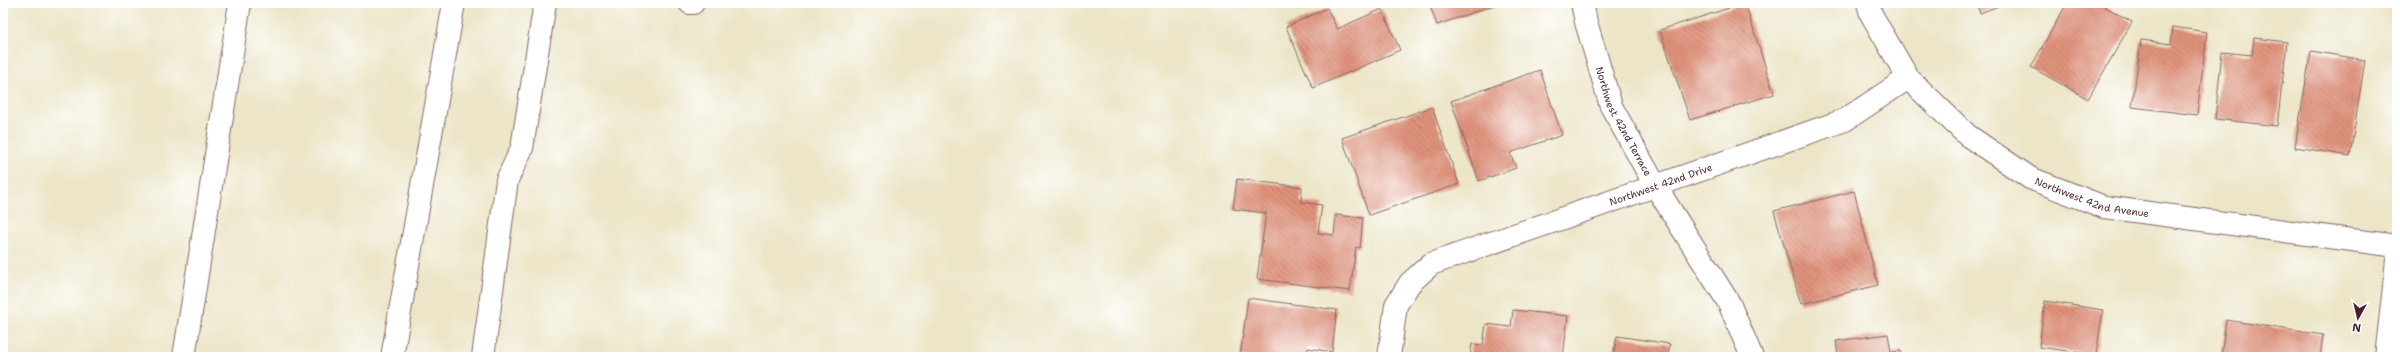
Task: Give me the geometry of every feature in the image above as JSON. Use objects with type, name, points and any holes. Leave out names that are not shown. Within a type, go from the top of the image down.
[{"type":"street","points":[[184,357],[240,3]]},
{"type":"street","points":[[392,357],[454,3]]},
{"type":"street","points":[[483,357],[507,180],[522,148],[545,3]]},
{"type":"street","name":"Northwest 42nd Terrace","points":[[1582,3],[1586,22],[1611,106],[1656,187],[1728,304],[1752,357]]},
{"type":"street","name":"Northwest 42nd Avenue","points":[[1868,3],[1871,14],[1908,78],[1966,135],[2030,178],[2104,207],[2397,246]]},
{"type":"street","name":"Northwest 42nd Drive","points":[[1389,357],[1396,305],[1410,283],[1431,264],[1845,120],[1908,78]]},
{"type":"street","points":[[2386,357],[2397,260]]},
{"type":"building","points":[[1429,3],[1500,3],[1437,25]]},
{"type":"building","points":[[1745,3],[1774,94],[1690,120],[1660,30]]},
{"type":"building","points":[[1976,3],[2006,3],[1980,13]]},
{"type":"building","points":[[2067,3],[2099,3],[2132,22],[2088,99],[2031,67]]},
{"type":"building","points":[[1327,8],[1337,29],[1382,9],[1400,50],[1313,88],[1286,27]]},
{"type":"building","points":[[2173,27],[2207,32],[2197,115],[2132,107],[2141,40],[2171,44]]},
{"type":"building","points":[[2254,38],[2287,42],[2277,126],[2215,119],[2222,52],[2252,55]]},
{"type":"building","points":[[2311,51],[2365,60],[2350,156],[2295,147]]},
{"type":"building","points":[[1540,70],[1562,135],[1510,153],[1516,168],[1479,181],[1451,101]]},
{"type":"building","points":[[1432,107],[1459,184],[1369,215],[1342,138]]},
{"type":"building","points":[[1237,179],[1302,187],[1301,202],[1322,205],[1318,233],[1334,235],[1336,215],[1363,218],[1360,248],[1356,247],[1350,291],[1257,279],[1266,213],[1233,209]]},
{"type":"building","points":[[1854,191],[1878,285],[1801,304],[1774,211]]},
{"type":"building","points":[[1248,298],[1337,310],[1332,352],[1308,348],[1306,357],[1240,357]]},
{"type":"building","points":[[2045,301],[2103,310],[2096,355],[2039,347]]},
{"type":"building","points":[[1513,310],[1568,316],[1563,357],[1470,357],[1472,344],[1483,345],[1486,324],[1511,327]]},
{"type":"building","points":[[2226,320],[2323,335],[2320,357],[2221,357]]},
{"type":"building","points":[[1888,334],[1891,352],[1901,351],[1902,357],[1838,357],[1836,341]]},
{"type":"building","points":[[1617,336],[1670,344],[1668,357],[1613,357]]}]
